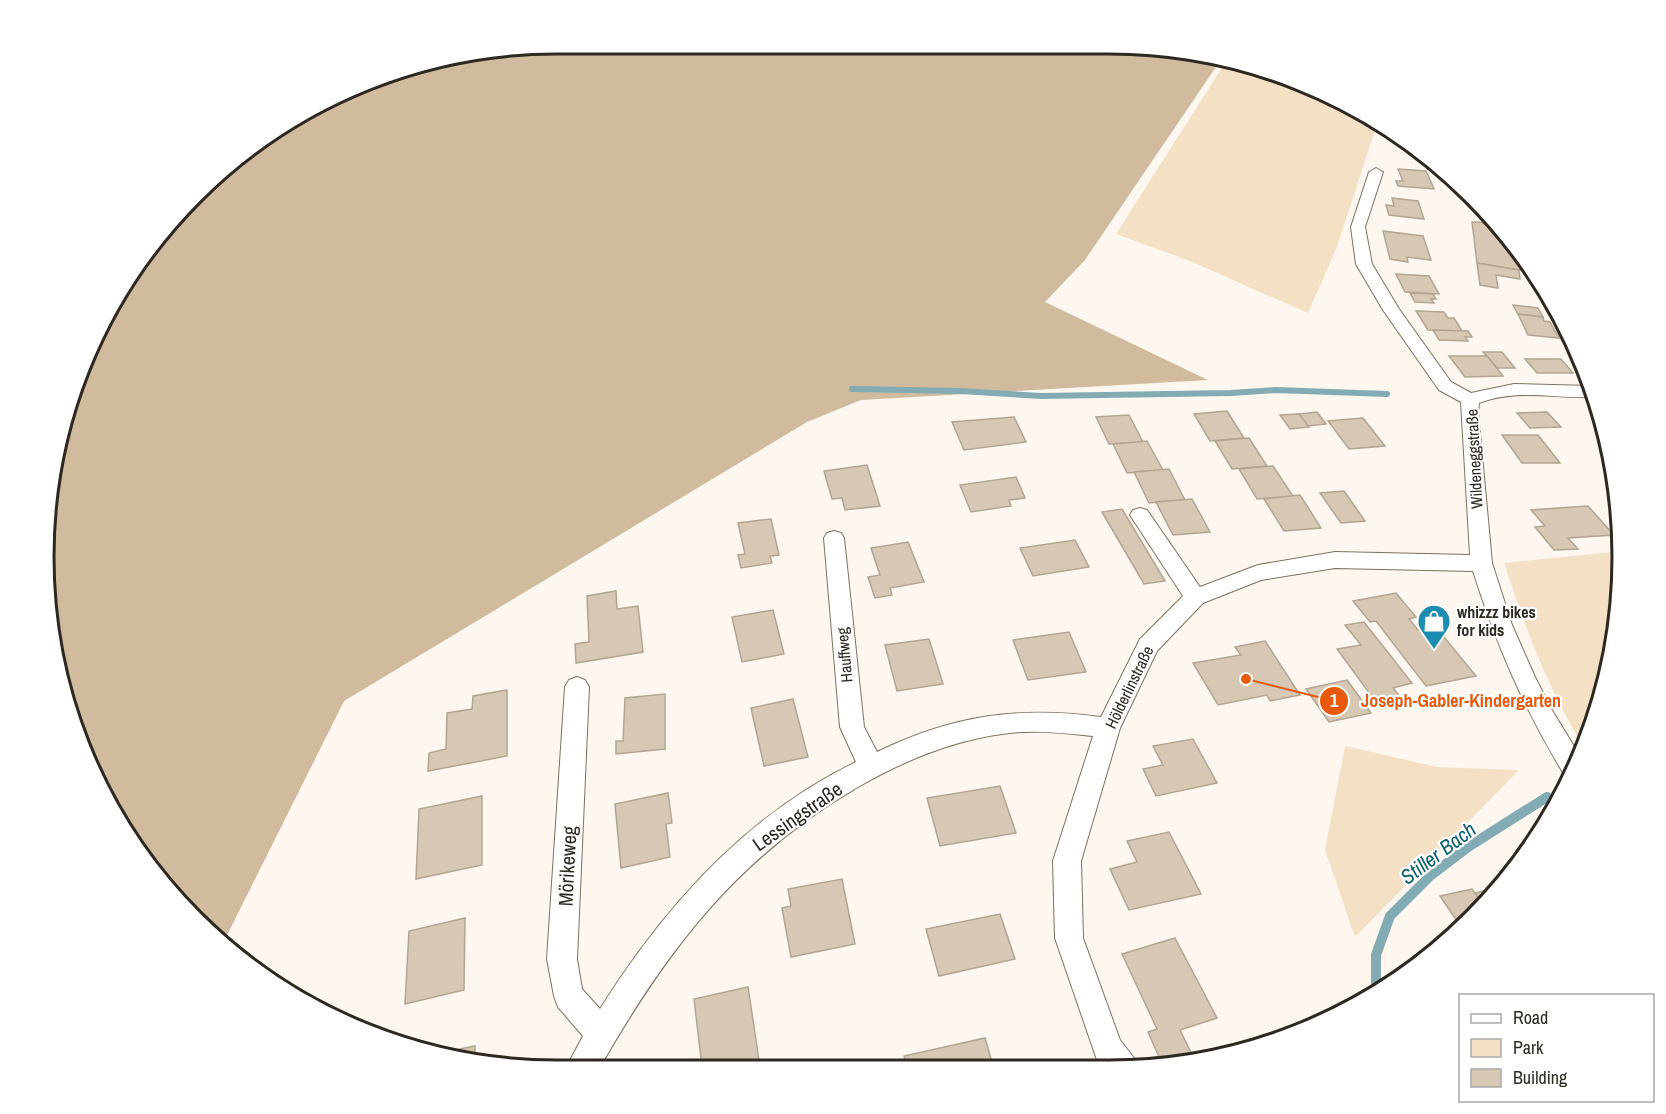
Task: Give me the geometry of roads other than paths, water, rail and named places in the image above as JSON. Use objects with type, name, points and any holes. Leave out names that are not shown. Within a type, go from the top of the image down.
[{"type":"street","name":"Wildeneggstraße","points":[[1376,172],[1358,227],[1364,264],[1391,310],[1445,386],[1470,400],[1469,412],[1481,563],[1501,625],[1523,677],[1541,714],[1569,759]]},
{"type":"street","points":[[1470,400],[1485,393],[1517,390],[1584,392]]},
{"type":"street","points":[[1140,515],[1195,597]]},
{"type":"street","name":"Hauffweg","points":[[834,538],[852,727],[871,767]]},
{"type":"street","name":"Hölderlinstraße","points":[[1116,1060],[1108,1049],[1069,938],[1067,861],[1108,728],[1148,645],[1195,597],[1258,573],[1335,560],[1481,563]]},
{"type":"street","name":"Mörikeweg","points":[[577,687],[562,959],[569,996],[601,1034]]},
{"type":"street","name":"Lessingstraße","points":[[586,1060],[671,932],[737,860],[801,808],[871,767],[932,739],[1002,723],[1067,722],[1108,728]]},
{"type":"waterway","points":[[852,389],[960,391],[1041,396],[1231,393],[1276,390],[1387,394]]},
{"type":"waterway","name":"Stiller Bach","points":[[1376,983],[1376,955],[1390,916],[1430,876],[1468,847],[1547,797]]},
{"type":"place","name":"whizzz bikes for kids","points":[[1434,650]]},
{"type":"place","name":"Joseph-Gabler-Kindergarten","points":[[1246,679]]}]
